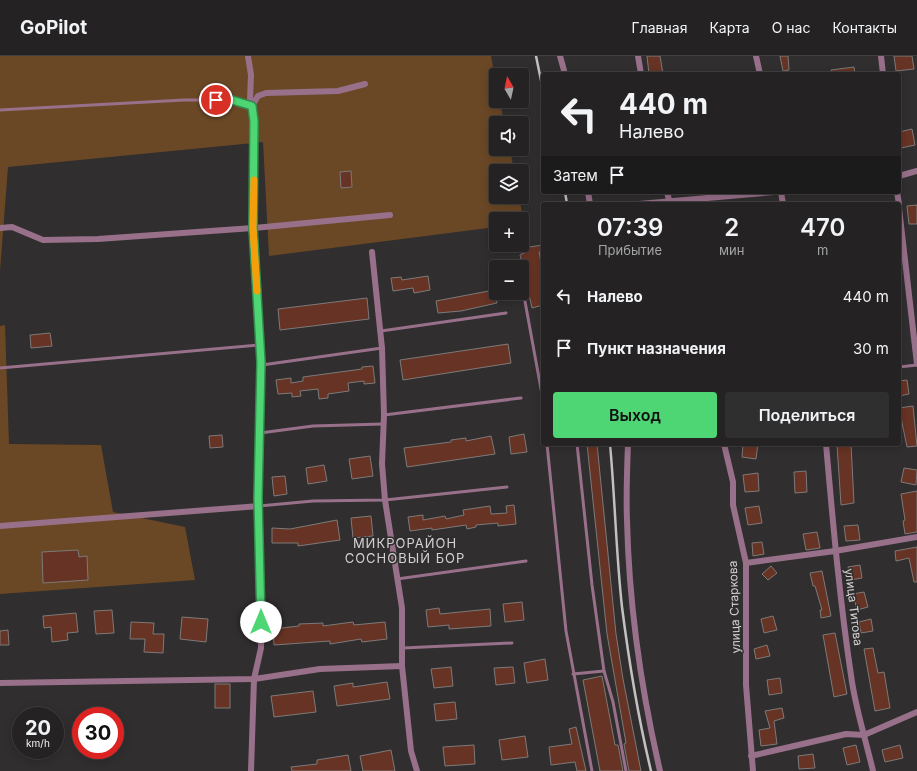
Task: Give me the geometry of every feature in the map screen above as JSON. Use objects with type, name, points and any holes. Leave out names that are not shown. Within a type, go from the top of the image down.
[{"type":"street","points":[[248,56],[254,121],[253,228]]},
{"type":"street","points":[[560,56],[564,72]]},
{"type":"street","points":[[638,56],[642,72]]},
{"type":"street","points":[[756,56],[760,72]]},
{"type":"street","points":[[881,56],[883,72]]},
{"type":"street","points":[[252,106],[258,96],[266,93],[338,91],[365,84]]},
{"type":"street","points":[[901,175],[917,171]]},
{"type":"street","points":[[670,202],[753,194]]},
{"type":"street","points":[[0,228],[12,226],[43,240],[98,239],[253,228],[390,215]]},
{"type":"street","points":[[901,225],[917,365]]},
{"type":"street","points":[[372,252],[382,331],[384,415],[382,464],[385,500],[402,608],[402,666],[411,751],[417,771]]},
{"type":"street","points":[[251,771],[254,679],[261,648],[261,579],[258,506],[261,364]]},
{"type":"street","points":[[628,446],[627,521],[635,627],[646,712],[660,771]]},
{"type":"street","name":"улица Старкова","points":[[724,446],[733,482],[733,504],[746,563],[746,685],[752,771]]},
{"type":"street","name":"улица Титова","points":[[826,446],[836,551],[852,683],[873,771]]},
{"type":"street","points":[[0,526],[258,506]]},
{"type":"street","points":[[746,563],[836,551],[917,537]]},
{"type":"street","points":[[0,683],[254,679],[320,669],[402,666]]},
{"type":"street","points":[[752,756],[846,734],[864,735],[917,712]]},
{"type":"lane","points":[[0,110],[184,100],[232,100],[252,106]]},
{"type":"lane","points":[[253,228],[261,364],[382,348]]},
{"type":"lane","points":[[525,300],[541,389]]},
{"type":"lane","points":[[382,331],[506,313]]},
{"type":"lane","points":[[0,368],[260,345]]},
{"type":"lane","points":[[901,368],[917,365]]},
{"type":"lane","points":[[384,415],[521,398]]},
{"type":"lane","points":[[260,434],[313,426],[384,424]]},
{"type":"lane","points":[[547,446],[566,631],[592,771]]},
{"type":"lane","points":[[578,446],[592,585],[604,670],[613,702],[626,771]]},
{"type":"lane","points":[[258,506],[313,501],[385,500],[507,487]]},
{"type":"lane","points":[[397,579],[526,561]]},
{"type":"lane","points":[[403,648],[512,643]]},
{"type":"lane","points":[[573,674],[604,670]]},
{"type":"shaded area","points":[[0,56],[491,56],[493,68],[489,68],[489,108],[501,108],[503,116],[489,116],[489,156],[511,156],[513,164],[489,164],[489,204],[520,204],[522,212],[489,212],[489,228],[269,256],[263,142],[8,167],[0,271]]},
{"type":"shaded area","points":[[5,325],[9,444],[101,445],[113,512],[185,527],[195,580],[0,594],[0,326]]},
{"type":"building","points":[[647,56],[660,56],[663,72],[649,72]]},
{"type":"building","points":[[780,56],[788,56],[789,70],[783,71]]},
{"type":"building","points":[[894,56],[912,56],[914,69],[896,71]]},
{"type":"building","points":[[854,67],[855,72],[832,72],[831,70]]},
{"type":"building","points":[[912,129],[915,145],[901,148],[901,132]]},
{"type":"building","points":[[351,171],[352,187],[341,188],[340,172]]},
{"type":"building","points":[[917,205],[917,224],[909,224],[907,206]]},
{"type":"building","points":[[541,245],[541,252],[539,252],[541,262],[541,306],[532,308],[529,295],[529,260],[521,260],[520,255],[529,252],[529,247]]},
{"type":"building","points":[[428,276],[430,290],[414,293],[413,288],[393,291],[391,278],[401,277],[402,280]]},
{"type":"building","points":[[489,291],[489,300],[496,300],[497,303],[461,311],[438,313],[436,301]]},
{"type":"building","points":[[367,298],[369,319],[280,330],[278,309]]},
{"type":"building","points":[[50,333],[52,346],[31,348],[30,335]]},
{"type":"building","points":[[508,344],[511,363],[403,380],[400,360]]},
{"type":"building","points":[[373,366],[375,383],[364,384],[364,381],[348,383],[349,391],[328,394],[328,398],[319,399],[318,389],[300,391],[301,396],[292,397],[292,393],[278,394],[276,380],[291,378],[291,383],[303,381],[303,377],[362,369],[362,367]]},
{"type":"building","points":[[907,380],[909,394],[901,396],[901,381]]},
{"type":"building","points":[[913,406],[917,446],[907,447],[901,418],[901,408]]},
{"type":"building","points":[[524,434],[527,452],[511,454],[509,437]]},
{"type":"building","points":[[222,435],[223,447],[210,448],[209,436]]},
{"type":"building","points":[[491,436],[495,454],[407,467],[404,448],[451,442],[451,440],[466,438],[466,441]]},
{"type":"building","points":[[587,446],[597,446],[616,634],[641,771],[629,771],[624,744],[626,743],[607,634]]},
{"type":"building","points":[[743,446],[758,446],[756,459],[742,457]]},
{"type":"building","points":[[837,446],[851,446],[854,503],[841,505]]},
{"type":"building","points":[[370,456],[373,476],[352,479],[349,459]]},
{"type":"building","points":[[324,465],[327,481],[308,484],[306,468]]},
{"type":"building","points":[[904,468],[917,470],[916,485],[901,482]]},
{"type":"building","points":[[806,471],[807,492],[795,493],[794,472]]},
{"type":"building","points":[[758,473],[759,491],[745,492],[743,475]]},
{"type":"building","points":[[285,476],[287,494],[274,496],[272,477]]},
{"type":"building","points":[[917,491],[917,532],[905,534],[903,521],[905,520],[901,494]]},
{"type":"building","points":[[514,505],[516,524],[498,526],[498,523],[476,525],[476,527],[467,529],[466,525],[432,530],[432,528],[410,531],[408,517],[423,515],[423,520],[445,516],[446,519],[464,515],[463,510],[490,506],[491,514],[507,513],[506,506]]},
{"type":"building","points":[[759,506],[762,523],[748,525],[745,508]]},
{"type":"building","points":[[371,516],[373,536],[353,538],[351,518]]},
{"type":"building","points":[[337,520],[340,540],[298,546],[298,543],[272,543],[272,528],[290,529]]},
{"type":"building","points":[[858,525],[860,540],[846,541],[844,526]]},
{"type":"building","points":[[817,532],[820,548],[806,550],[803,534]]},
{"type":"building","points":[[762,542],[764,554],[753,556],[752,543]]},
{"type":"building","points":[[917,547],[917,582],[914,582],[909,558],[896,561],[895,551]]},
{"type":"building","points":[[78,550],[79,557],[87,556],[88,580],[43,583],[42,552]]},
{"type":"building","points":[[860,565],[862,578],[851,580],[848,567]]},
{"type":"building","points":[[771,566],[777,573],[768,580],[762,574]]},
{"type":"building","points":[[822,571],[831,616],[821,618],[820,610],[822,610],[810,573]]},
{"type":"building","points":[[864,592],[868,607],[857,610],[853,594]]},
{"type":"building","points":[[522,602],[524,620],[505,622],[503,604]]},
{"type":"building","points":[[439,608],[440,614],[490,609],[491,626],[449,629],[449,625],[428,627],[426,610]]},
{"type":"building","points":[[112,610],[114,633],[96,634],[94,611]]},
{"type":"building","points":[[76,613],[78,632],[67,633],[68,640],[52,642],[51,627],[44,628],[43,616]]},
{"type":"building","points":[[773,616],[777,630],[764,633],[761,619]]},
{"type":"building","points":[[182,617],[208,619],[206,642],[180,639]]},
{"type":"building","points":[[871,619],[873,631],[861,633],[859,622]]},
{"type":"building","points":[[131,622],[154,623],[153,634],[164,634],[163,653],[144,652],[145,639],[130,639]]},
{"type":"building","points":[[353,622],[354,625],[385,622],[387,639],[362,642],[361,639],[330,644],[330,641],[274,645],[273,629],[299,626],[299,624],[323,623],[323,626]]},
{"type":"building","points":[[8,630],[9,645],[0,645],[0,631]]},
{"type":"building","points":[[835,633],[847,694],[834,697],[823,635]]},
{"type":"building","points":[[767,645],[770,656],[756,659],[754,649]]},
{"type":"building","points":[[873,648],[878,673],[884,672],[890,708],[875,711],[864,649]]},
{"type":"building","points":[[545,659],[548,680],[527,683],[524,663]]},
{"type":"building","points":[[451,667],[453,686],[434,688],[431,669]]},
{"type":"building","points":[[513,667],[515,683],[496,685],[494,668]]},
{"type":"building","points":[[602,676],[615,745],[618,745],[623,771],[600,771],[583,680]]},
{"type":"building","points":[[780,678],[782,693],[769,695],[767,680]]},
{"type":"building","points":[[387,682],[390,699],[337,706],[334,686],[353,683],[353,687]]},
{"type":"building","points":[[215,684],[230,684],[230,708],[215,708]]},
{"type":"building","points":[[313,691],[316,712],[274,717],[271,696]]},
{"type":"building","points":[[455,702],[457,719],[436,721],[434,704]]},
{"type":"building","points":[[782,708],[784,718],[774,721],[777,744],[761,746],[759,730],[770,728],[765,711]]},
{"type":"building","points":[[576,727],[586,771],[577,771],[575,762],[551,765],[549,747],[572,744],[569,729]]},
{"type":"building","points":[[525,736],[528,757],[502,760],[499,740]]},
{"type":"building","points":[[474,745],[475,764],[445,766],[443,747]]},
{"type":"building","points":[[856,745],[860,762],[847,765],[843,748]]},
{"type":"building","points":[[900,745],[903,758],[885,762],[882,750]]},
{"type":"building","points":[[391,750],[395,771],[363,771],[360,756]]},
{"type":"building","points":[[813,754],[815,768],[799,769],[798,756]]},
{"type":"building","points":[[348,755],[351,771],[292,771],[291,767],[317,764],[317,760]]},
{"type":"railway","points":[[536,56],[541,80]]},
{"type":"railway","points":[[565,194],[567,202]]},
{"type":"railway","points":[[610,446],[622,607],[634,689],[651,771]]},
{"type":"slow traffic","points":[[254,180],[253,228],[257,291]]},
{"type":"district","name":"МИКРОРАЙОН СОСНОВЫЙ БОР","points":[[405,550]]},
{"type":"route","points":[[216,100],[232,100],[252,106],[254,121],[253,228],[261,362],[258,498],[261,571],[261,622]]}]
